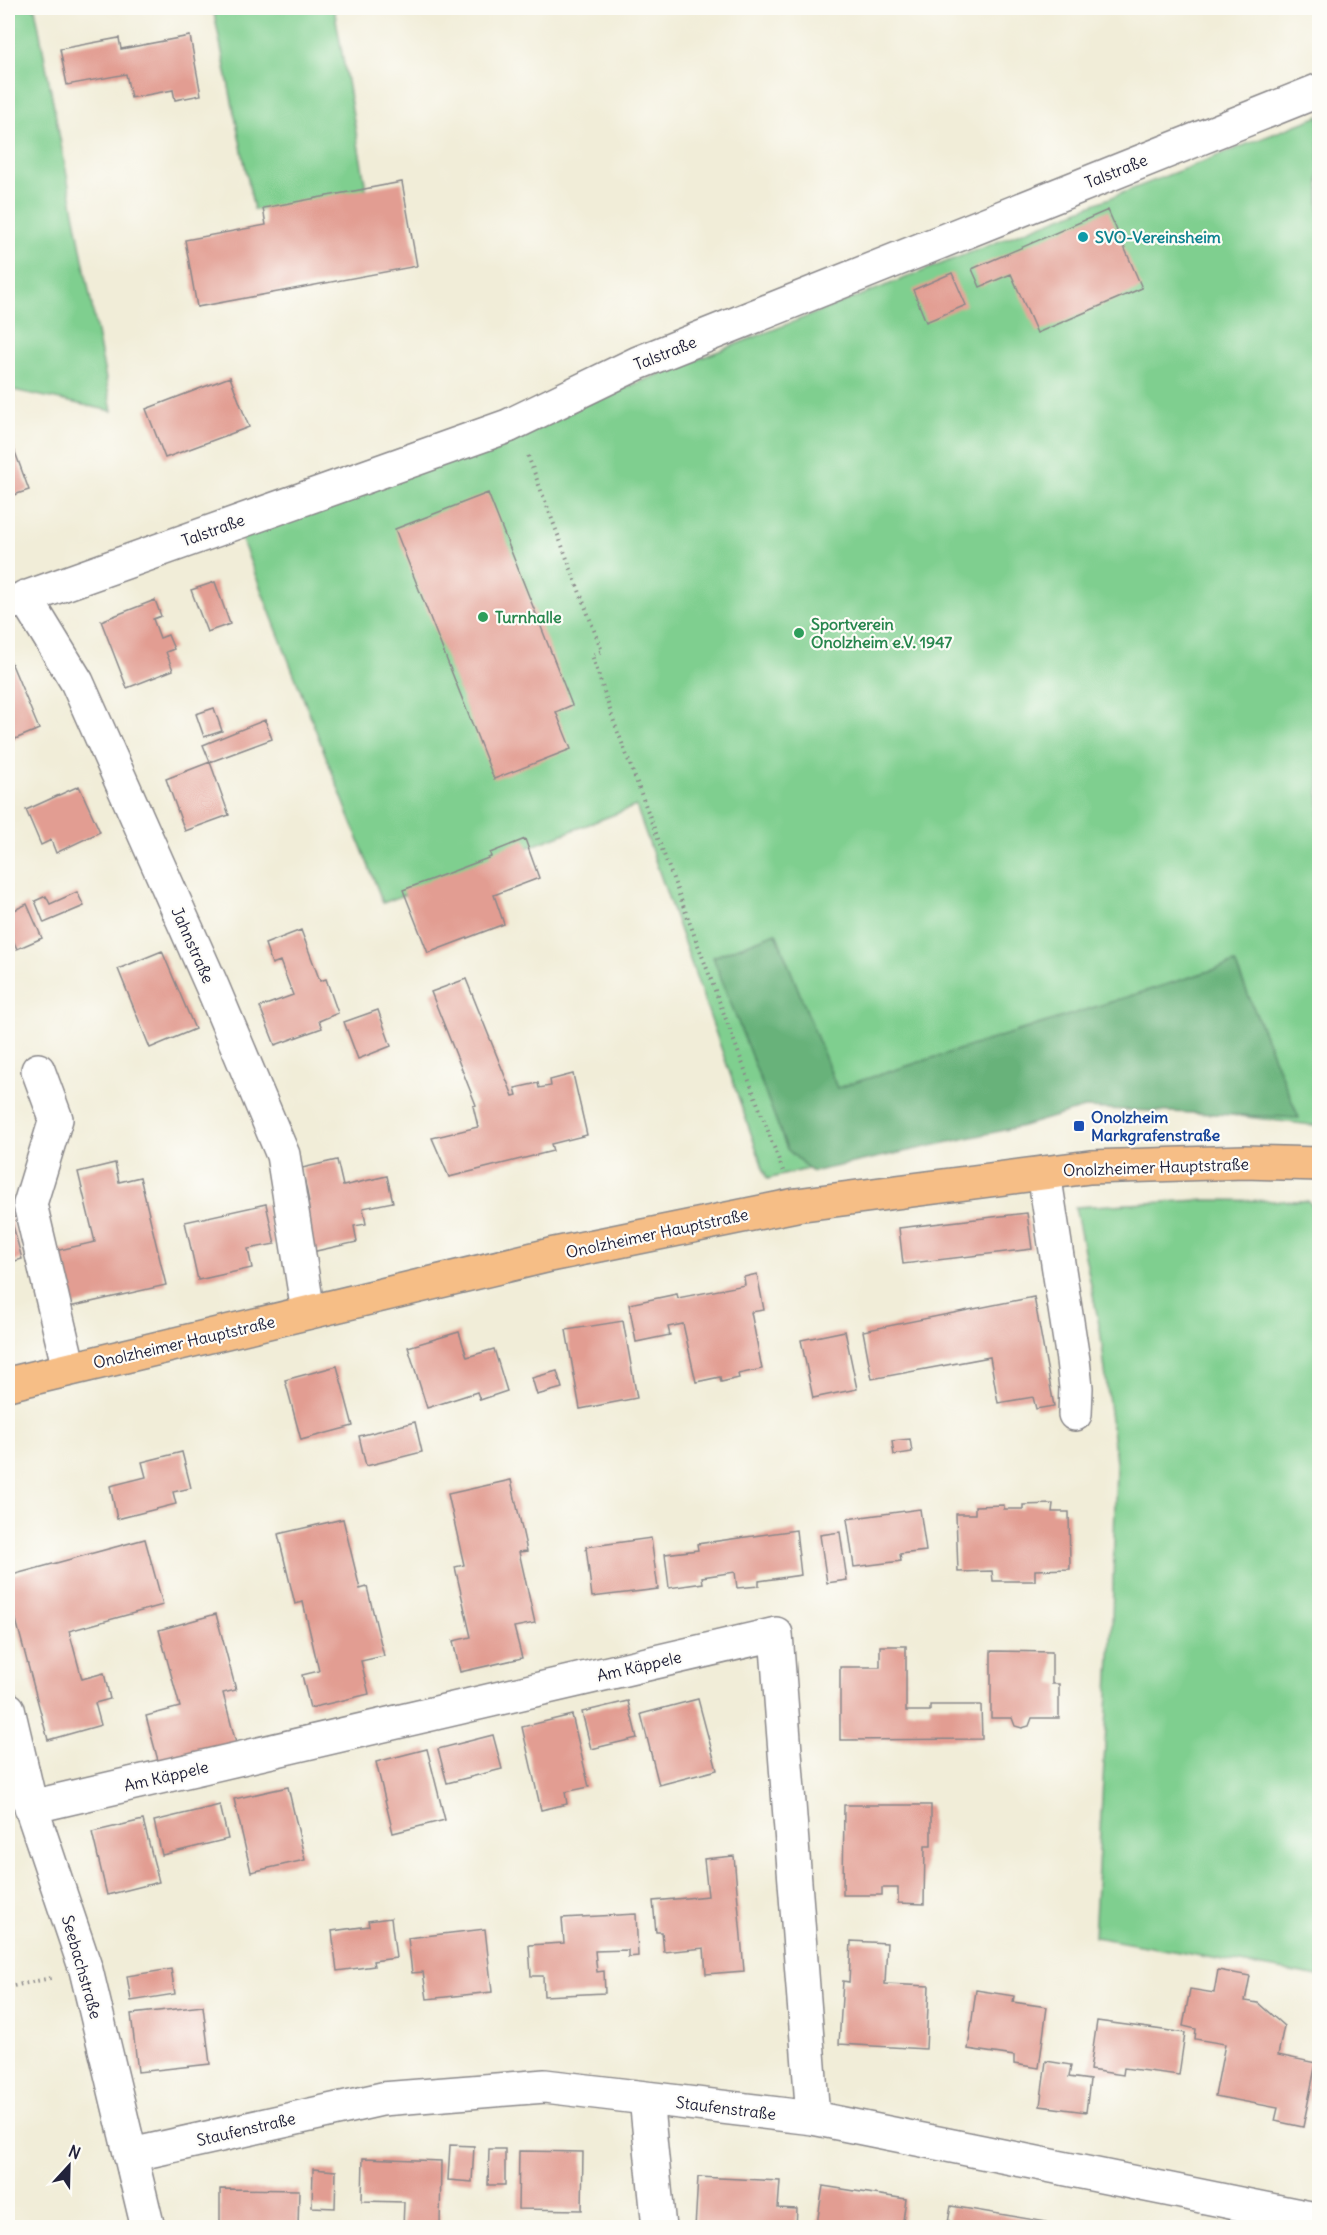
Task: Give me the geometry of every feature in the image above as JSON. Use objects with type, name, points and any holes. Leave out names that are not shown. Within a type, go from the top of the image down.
[{"type":"main road","name":"Onolzheimer Hauptstraße","points":[[8,1384],[550,1255],[796,1205],[1090,1167],[1244,1162],[1320,1164]]},
{"type":"street","name":"Talstraße","points":[[16,601],[516,422],[638,363],[1320,90]]},
{"type":"street","name":"Jahnstraße","points":[[16,601],[77,682],[212,986],[283,1155],[308,1312]]},
{"type":"street","points":[[38,1070],[56,1119],[30,1204],[69,1369]]},
{"type":"street","points":[[1044,1173],[1073,1360],[1076,1388],[1075,1414]]},
{"type":"street","name":"Am Käppele","points":[[31,1807],[776,1634],[813,2118]]},
{"type":"street","name":"Seebachstraße","points":[[8,1709],[31,1807],[86,1970],[148,2228]]},
{"type":"street","name":"Staufenstraße","points":[[130,2155],[382,2099],[545,2086],[813,2118],[1320,2220]]},
{"type":"street","points":[[646,2098],[659,2228]]},
{"type":"path","points":[[516,422],[602,651],[592,655],[613,719],[796,1205]]},
{"type":"path","points":[[8,1987],[86,1970]]},
{"type":"green space","points":[[8,8],[35,8],[112,411],[8,389]]},
{"type":"green space","points":[[213,8],[334,8],[367,194],[254,210]]},
{"type":"green space","name":"Sportverein Onolzheim e.V. 1947","points":[[1319,116],[1319,1126],[1095,1098],[767,1179],[636,806],[383,903],[234,520],[517,430]]},
{"type":"green space","points":[[776,933],[837,1088],[1235,963],[1299,1118],[1084,1108],[1023,1126],[812,1172],[787,1149],[713,957]]},
{"type":"green space","points":[[1201,1200],[1308,1201],[1319,1213],[1319,1977],[1094,1937],[1112,1623],[1116,1462],[1100,1329],[1075,1207]]},
{"type":"building","points":[[190,36],[201,95],[175,100],[173,90],[131,98],[126,74],[67,85],[60,49],[119,38],[121,49]]},
{"type":"building","points":[[402,182],[417,266],[197,307],[185,240],[266,225],[263,208]]},
{"type":"building","name":"SVO-Vereinsheim","points":[[1108,210],[1142,288],[1037,333],[1011,274],[980,287],[972,269]]},
{"type":"building","points":[[952,273],[966,305],[926,322],[913,290]]},
{"type":"building","points":[[230,377],[249,427],[165,458],[146,409]]},
{"type":"building","points":[[8,433],[29,490],[8,497]]},
{"type":"building","name":"Turnhalle","points":[[488,493],[572,705],[556,712],[571,749],[494,779],[395,529]]},
{"type":"building","points":[[215,582],[230,624],[207,632],[191,590]]},
{"type":"building","points":[[155,600],[161,616],[153,619],[160,638],[168,635],[174,649],[166,652],[173,670],[127,688],[101,621]]},
{"type":"building","points":[[8,655],[39,729],[8,742]]},
{"type":"building","points":[[214,708],[222,731],[204,737],[196,714]]},
{"type":"building","points":[[265,720],[272,739],[210,762],[203,745]]},
{"type":"building","points":[[210,762],[229,815],[185,831],[166,779]]},
{"type":"building","points":[[79,786],[100,832],[56,853],[51,840],[41,845],[26,810]]},
{"type":"building","points":[[525,839],[539,878],[494,895],[504,924],[428,953],[403,890],[491,857],[490,853]]},
{"type":"building","points":[[77,892],[84,906],[44,923],[35,901],[46,896],[50,904]]},
{"type":"building","points":[[27,904],[42,938],[17,949],[8,929],[8,913]]},
{"type":"building","points":[[301,930],[320,981],[326,979],[338,1013],[319,1021],[322,1028],[275,1045],[260,1007],[293,995],[280,961],[272,964],[265,944]]},
{"type":"building","points":[[162,951],[195,1029],[150,1048],[118,969]]},
{"type":"building","points":[[466,979],[513,1096],[517,1095],[515,1088],[538,1083],[539,1088],[551,1086],[550,1080],[573,1074],[587,1135],[551,1144],[553,1151],[449,1177],[432,1138],[478,1127],[473,1106],[476,1105],[431,992]]},
{"type":"building","points":[[378,1010],[391,1046],[358,1059],[344,1022]]},
{"type":"building","points":[[337,1160],[343,1186],[387,1176],[393,1202],[363,1208],[366,1224],[354,1226],[357,1242],[307,1253],[297,1205],[309,1202],[302,1168]]},
{"type":"building","points":[[115,1163],[119,1182],[140,1177],[166,1285],[69,1307],[55,1251],[95,1242],[78,1172]]},
{"type":"building","points":[[266,1204],[275,1244],[248,1249],[252,1268],[198,1280],[185,1222]]},
{"type":"building","points":[[8,1207],[22,1259],[8,1263]]},
{"type":"building","points":[[1027,1213],[1032,1249],[903,1264],[899,1228]]},
{"type":"building","points":[[757,1274],[764,1310],[751,1312],[762,1369],[738,1374],[739,1378],[721,1382],[720,1377],[696,1382],[683,1324],[668,1327],[670,1335],[636,1342],[629,1304],[677,1294],[678,1298],[745,1285],[744,1277]]},
{"type":"building","points":[[1034,1297],[1054,1406],[1036,1409],[1033,1397],[998,1403],[990,1357],[872,1379],[863,1331]]},
{"type":"building","points":[[623,1321],[637,1398],[580,1409],[566,1330]]},
{"type":"building","points":[[845,1331],[857,1389],[813,1398],[801,1340]]},
{"type":"building","points":[[459,1332],[467,1357],[494,1349],[507,1391],[480,1400],[477,1392],[427,1408],[408,1347]]},
{"type":"building","points":[[337,1366],[353,1426],[301,1440],[285,1380]]},
{"type":"building","points":[[557,1371],[562,1388],[537,1395],[532,1378]]},
{"type":"building","points":[[415,1422],[422,1452],[366,1466],[359,1436]]},
{"type":"building","points":[[910,1439],[912,1452],[894,1455],[892,1441]]},
{"type":"building","points":[[182,1452],[191,1488],[173,1492],[176,1504],[117,1519],[110,1486],[146,1477],[142,1462]]},
{"type":"building","points":[[511,1480],[527,1551],[519,1552],[535,1623],[514,1627],[522,1658],[460,1672],[453,1641],[471,1637],[455,1567],[464,1565],[448,1494]]},
{"type":"building","points":[[1053,1504],[1052,1512],[1069,1512],[1070,1569],[1035,1570],[1035,1581],[993,1581],[992,1571],[958,1572],[956,1514],[975,1514],[975,1506],[1004,1505],[1004,1509],[1023,1509],[1023,1505]]},
{"type":"building","points":[[920,1509],[926,1551],[900,1554],[901,1561],[854,1567],[847,1519]]},
{"type":"building","points":[[343,1519],[360,1589],[367,1587],[384,1656],[361,1661],[369,1694],[310,1708],[302,1675],[319,1671],[303,1602],[295,1604],[278,1534]]},
{"type":"building","points":[[796,1530],[801,1575],[759,1581],[759,1586],[737,1588],[735,1572],[702,1577],[703,1583],[669,1588],[665,1554],[698,1550],[697,1544]]},
{"type":"building","points":[[840,1532],[847,1580],[827,1583],[820,1535]]},
{"type":"building","points":[[651,1538],[658,1589],[592,1597],[586,1547]]},
{"type":"building","points":[[145,1539],[163,1605],[69,1631],[82,1679],[104,1673],[110,1699],[95,1703],[101,1725],[48,1740],[8,1590],[8,1576]]},
{"type":"building","points":[[216,1614],[236,1690],[223,1693],[237,1747],[160,1768],[146,1716],[180,1707],[159,1630]]},
{"type":"building","points":[[880,1646],[906,1646],[906,1711],[930,1711],[930,1705],[981,1705],[982,1739],[840,1740],[840,1667],[880,1667]]},
{"type":"building","points":[[991,1651],[1052,1652],[1052,1684],[1059,1684],[1059,1718],[1032,1718],[1029,1726],[1022,1728],[1015,1726],[1012,1718],[991,1718]]},
{"type":"building","points":[[698,1699],[717,1770],[659,1785],[641,1714]]},
{"type":"building","points":[[628,1701],[637,1738],[591,1749],[582,1712]]},
{"type":"building","points":[[572,1715],[589,1787],[565,1792],[567,1804],[541,1810],[522,1727]]},
{"type":"building","points":[[493,1735],[502,1769],[447,1783],[438,1749]]},
{"type":"building","points":[[427,1749],[445,1820],[393,1833],[376,1762]]},
{"type":"building","points":[[288,1787],[305,1860],[251,1872],[234,1799]]},
{"type":"building","points":[[220,1805],[228,1839],[162,1855],[154,1821]]},
{"type":"building","points":[[844,1805],[931,1805],[931,1846],[925,1846],[924,1904],[898,1903],[898,1888],[882,1888],[882,1895],[843,1895]]},
{"type":"building","points":[[143,1820],[159,1882],[107,1895],[92,1832]]},
{"type":"building","points":[[734,1856],[744,1971],[706,1974],[704,1948],[664,1952],[662,1932],[656,1932],[653,1901],[708,1896],[704,1859]]},
{"type":"building","points":[[636,1914],[638,1956],[628,1957],[628,1950],[595,1951],[597,1972],[604,1971],[605,1993],[544,1996],[543,1976],[531,1976],[529,1945],[564,1943],[562,1918]]},
{"type":"building","points":[[391,1918],[396,1958],[373,1961],[374,1966],[337,1971],[332,1931],[369,1926],[368,1921]]},
{"type":"building","points":[[485,1929],[492,1992],[427,1999],[423,1972],[412,1973],[408,1938]]},
{"type":"building","points":[[851,1941],[887,1943],[885,1984],[929,1986],[926,2049],[839,2044],[843,1981],[849,1982]]},
{"type":"building","points":[[171,1969],[175,1994],[131,2001],[127,1976]]},
{"type":"building","points":[[1218,1970],[1250,1976],[1245,2001],[1258,2003],[1284,2026],[1278,2055],[1316,2063],[1303,2127],[1275,2121],[1278,2108],[1215,2096],[1225,2044],[1195,2039],[1196,2029],[1183,2026],[1190,1989],[1214,1993]]},
{"type":"building","points":[[976,1990],[1014,1996],[1013,2002],[1047,2007],[1039,2068],[1014,2064],[1014,2056],[968,2049]]},
{"type":"building","points":[[203,2006],[210,2064],[138,2072],[131,2014]]},
{"type":"building","points":[[1097,2021],[1185,2033],[1179,2075],[1124,2068],[1123,2075],[1090,2070]]},
{"type":"building","points":[[1046,2061],[1071,2065],[1069,2077],[1090,2080],[1086,2112],[1040,2106]]},
{"type":"building","points":[[450,2145],[474,2146],[472,2182],[448,2180]]},
{"type":"building","points":[[489,2149],[505,2149],[505,2185],[488,2185]]},
{"type":"building","points":[[519,2151],[583,2152],[582,2210],[518,2209]]},
{"type":"building","points":[[363,2158],[441,2161],[440,2228],[403,2228],[404,2202],[362,2201]]},
{"type":"building","points":[[313,2169],[336,2171],[335,2208],[312,2207]]},
{"type":"building","points":[[698,2177],[780,2181],[778,2208],[797,2209],[796,2228],[695,2228]]},
{"type":"building","points":[[823,2186],[906,2199],[903,2221],[920,2224],[919,2228],[820,2228],[820,2224],[817,2224]]},
{"type":"building","points":[[220,2189],[299,2190],[298,2228],[220,2228]]},
{"type":"building","points":[[951,2206],[1047,2222],[1046,2228],[947,2228]]},
{"type":"place","name":"SVO-Vereinsheim","points":[[1083,237]]},
{"type":"place","name":"Turnhalle","points":[[483,617]]},
{"type":"place","name":"Sportverein Onolzheim e.V. 1947","points":[[799,633]]},
{"type":"place","name":"Onolzheim Markgrafenstraße","points":[[1079,1126]]}]
